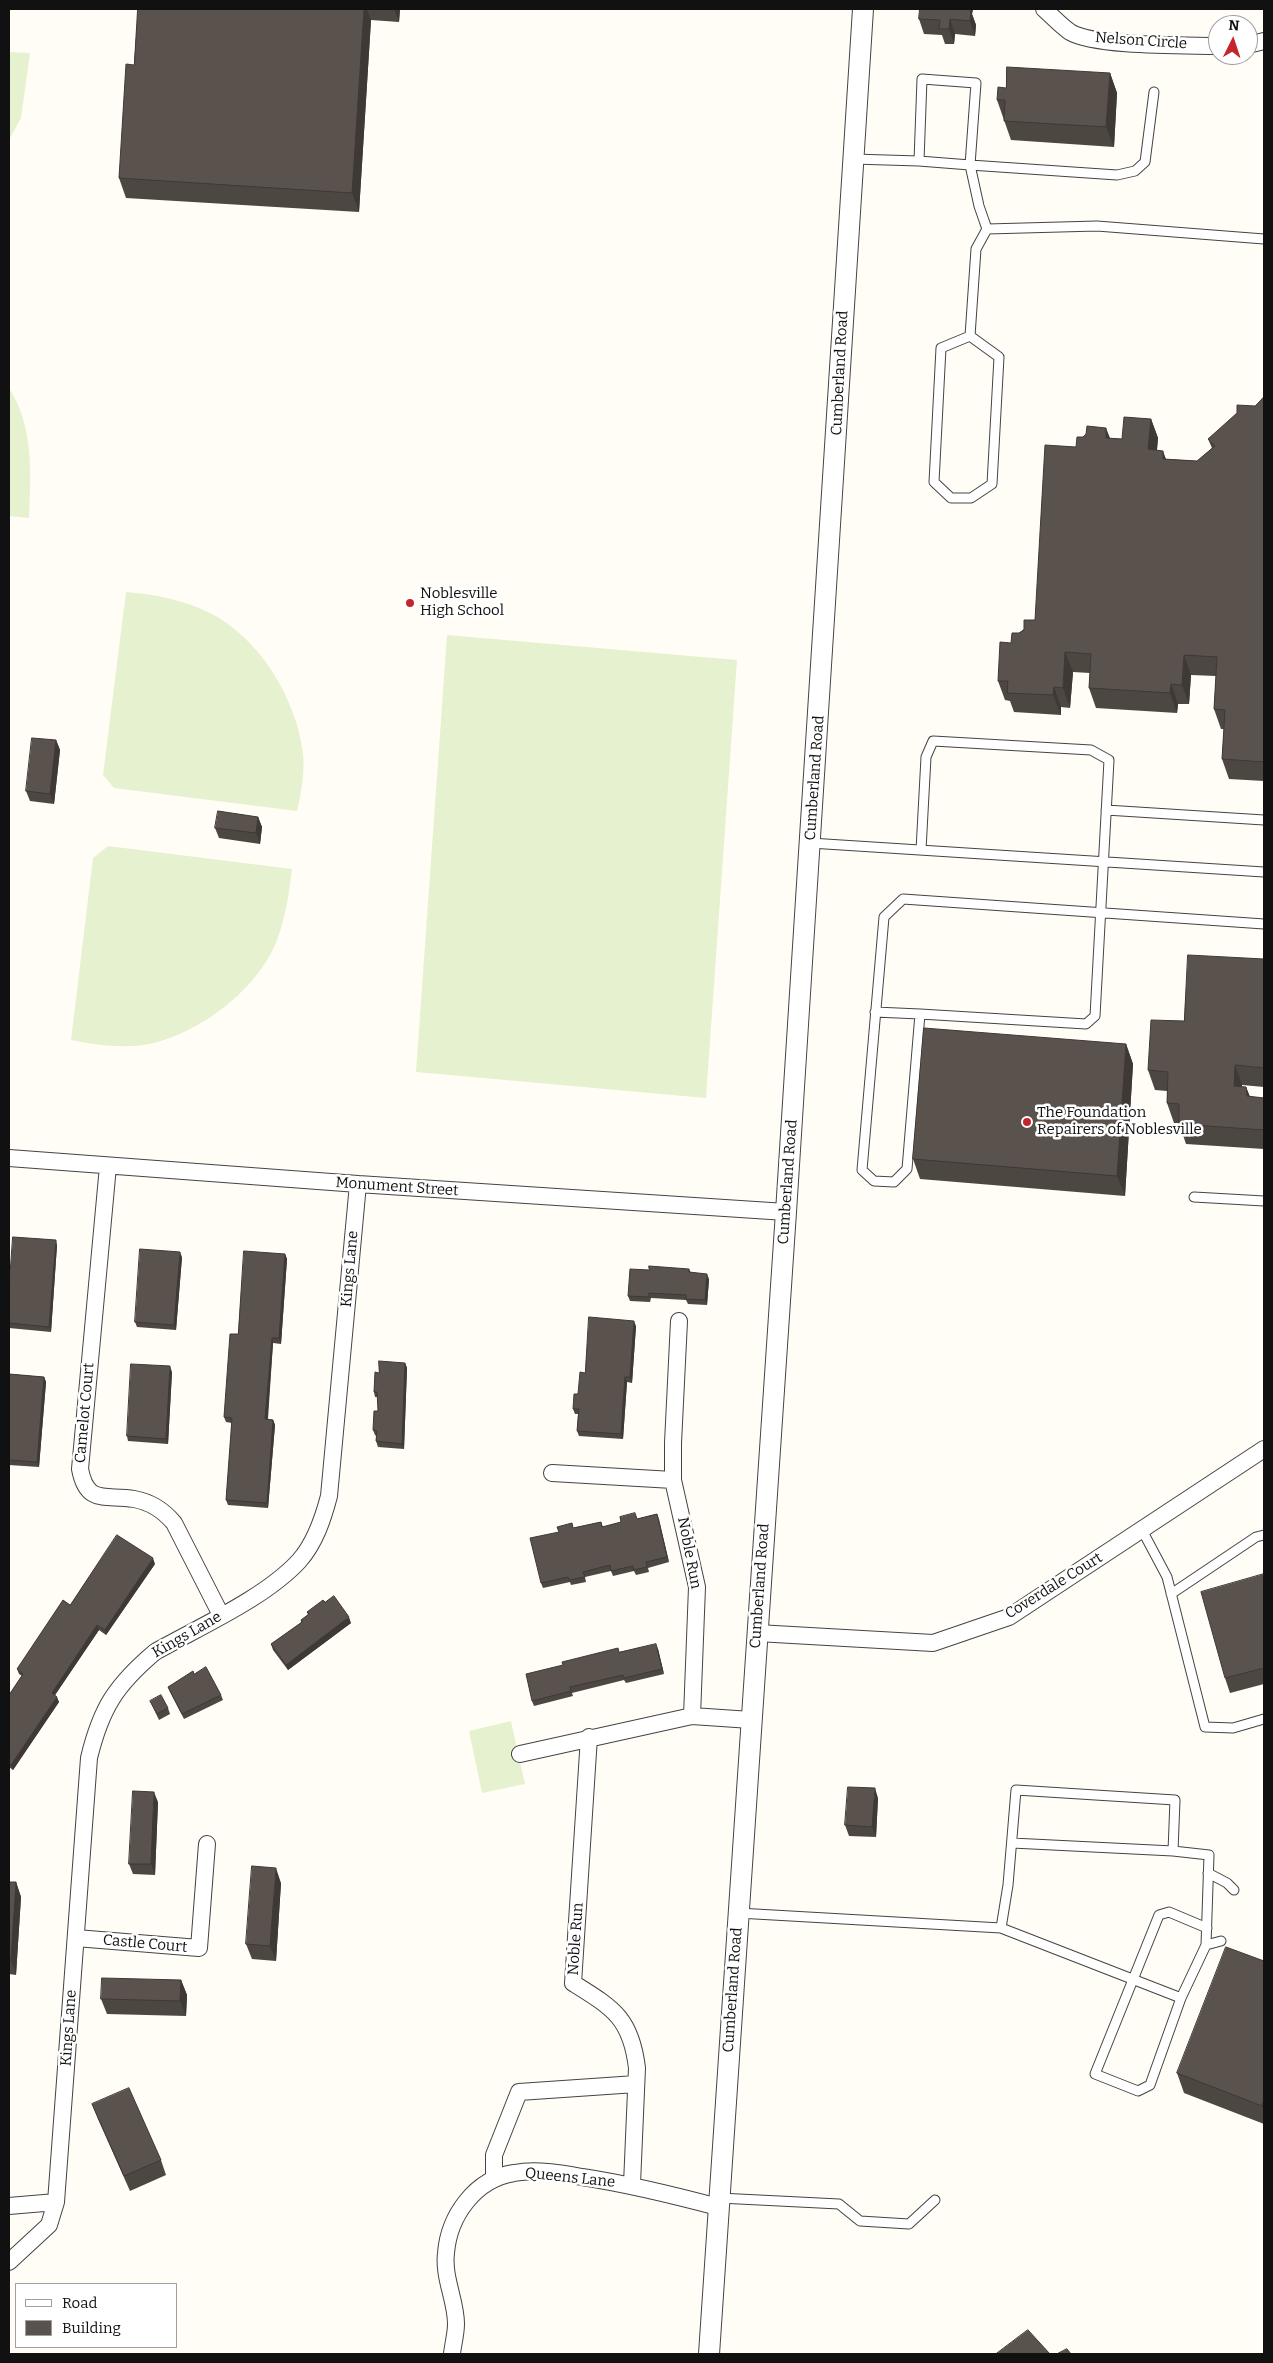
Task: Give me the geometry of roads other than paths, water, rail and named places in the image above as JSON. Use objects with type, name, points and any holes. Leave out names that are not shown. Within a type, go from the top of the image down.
[{"type":"street","name":"Cumberland Road","points":[[708,2354],[786,1212],[863,9]]},
{"type":"street","name":"Nelson Circle","points":[[1044,9],[1070,32],[1091,39],[1208,46]]},
{"type":"street","name":"Monument Street","points":[[9,1158],[358,1184],[786,1212]]},
{"type":"street","name":"Camelot Court","points":[[108,1166],[80,1469],[82,1482],[88,1490],[98,1497],[134,1498],[155,1506],[167,1515],[174,1523],[221,1615]]},
{"type":"street","name":"Kings Lane","points":[[9,2262],[49,2225],[56,2202],[90,1758],[102,1714],[116,1691],[155,1652],[257,1594],[299,1561],[315,1537],[329,1496],[358,1184]]},
{"type":"street","name":"Noble Run","points":[[679,1321],[673,1480],[697,1587],[692,1716]]},
{"type":"street","name":"Coverdale Court","points":[[757,1633],[933,1643],[1009,1617],[1264,1449]]},
{"type":"street","points":[[552,1472],[673,1480]]},
{"type":"street","points":[[520,1754],[589,1737],[692,1716],[751,1720]]},
{"type":"street","name":"Noble Run","points":[[589,1737],[573,1984],[616,2012],[623,2022],[635,2052],[636,2084]]},
{"type":"street","name":"Castle Court","points":[[76,1938],[199,1948],[208,1844]]},
{"type":"street","points":[[494,2179],[494,2155],[518,2092],[636,2084]]},
{"type":"street","name":"Queens Lane","points":[[632,2184],[636,2084]]},
{"type":"street","name":"Queens Lane","points":[[452,2354],[456,2323],[446,2281],[446,2254],[451,2230],[459,2211],[470,2197],[494,2179],[514,2173],[536,2172],[632,2184],[719,2203]]},
{"type":"street","points":[[9,2206],[56,2202]]},
{"type":"lane","points":[[919,161],[922,79],[976,82],[970,165],[979,206],[987,229],[976,249],[970,336]]},
{"type":"lane","points":[[853,159],[919,161],[1117,175],[1135,171],[1145,162],[1154,92]]},
{"type":"lane","points":[[987,229],[1097,226],[1264,240]]},
{"type":"lane","points":[[970,336],[999,357],[992,484],[971,498],[951,498],[934,482],[941,348],[970,336]]},
{"type":"lane","points":[[876,1012],[1086,1024],[1094,1016],[1109,760],[1091,750],[933,741],[926,757],[921,850]]},
{"type":"lane","points":[[1106,810],[1264,820]]},
{"type":"lane","points":[[810,843],[1264,872]]},
{"type":"lane","points":[[920,1014],[907,1169],[894,1182],[874,1180],[862,1170],[884,917],[903,899],[1264,924]]},
{"type":"lane","points":[[1194,1197],[1264,1201]]},
{"type":"lane","points":[[1142,1530],[1167,1577],[1205,1726],[1233,1728],[1264,1719]]},
{"type":"lane","points":[[1171,1594],[1256,1537],[1264,1535]]},
{"type":"lane","points":[[1001,1928],[1008,1884],[1016,1790],[1175,1800],[1173,1851]]},
{"type":"lane","points":[[1012,1843],[1173,1851],[1209,1855],[1207,1928],[1206,1945],[1182,1998],[1150,2085],[1138,2091],[1127,2088],[1095,2074],[1159,1915],[1169,1912],[1207,1928]]},
{"type":"lane","points":[[1208,1873],[1227,1883],[1234,1890]]},
{"type":"lane","points":[[738,1913],[1001,1928],[1182,1998]]},
{"type":"lane","points":[[1206,1945],[1222,1942]]},
{"type":"lane","points":[[719,2203],[839,2204],[860,2221],[909,2224],[935,2200]]},
{"type":"place","name":"Noblesville High School","points":[[410,603]]},
{"type":"place","name":"The Foundation Repairers of Noblesville","points":[[1027,1122]]}]
